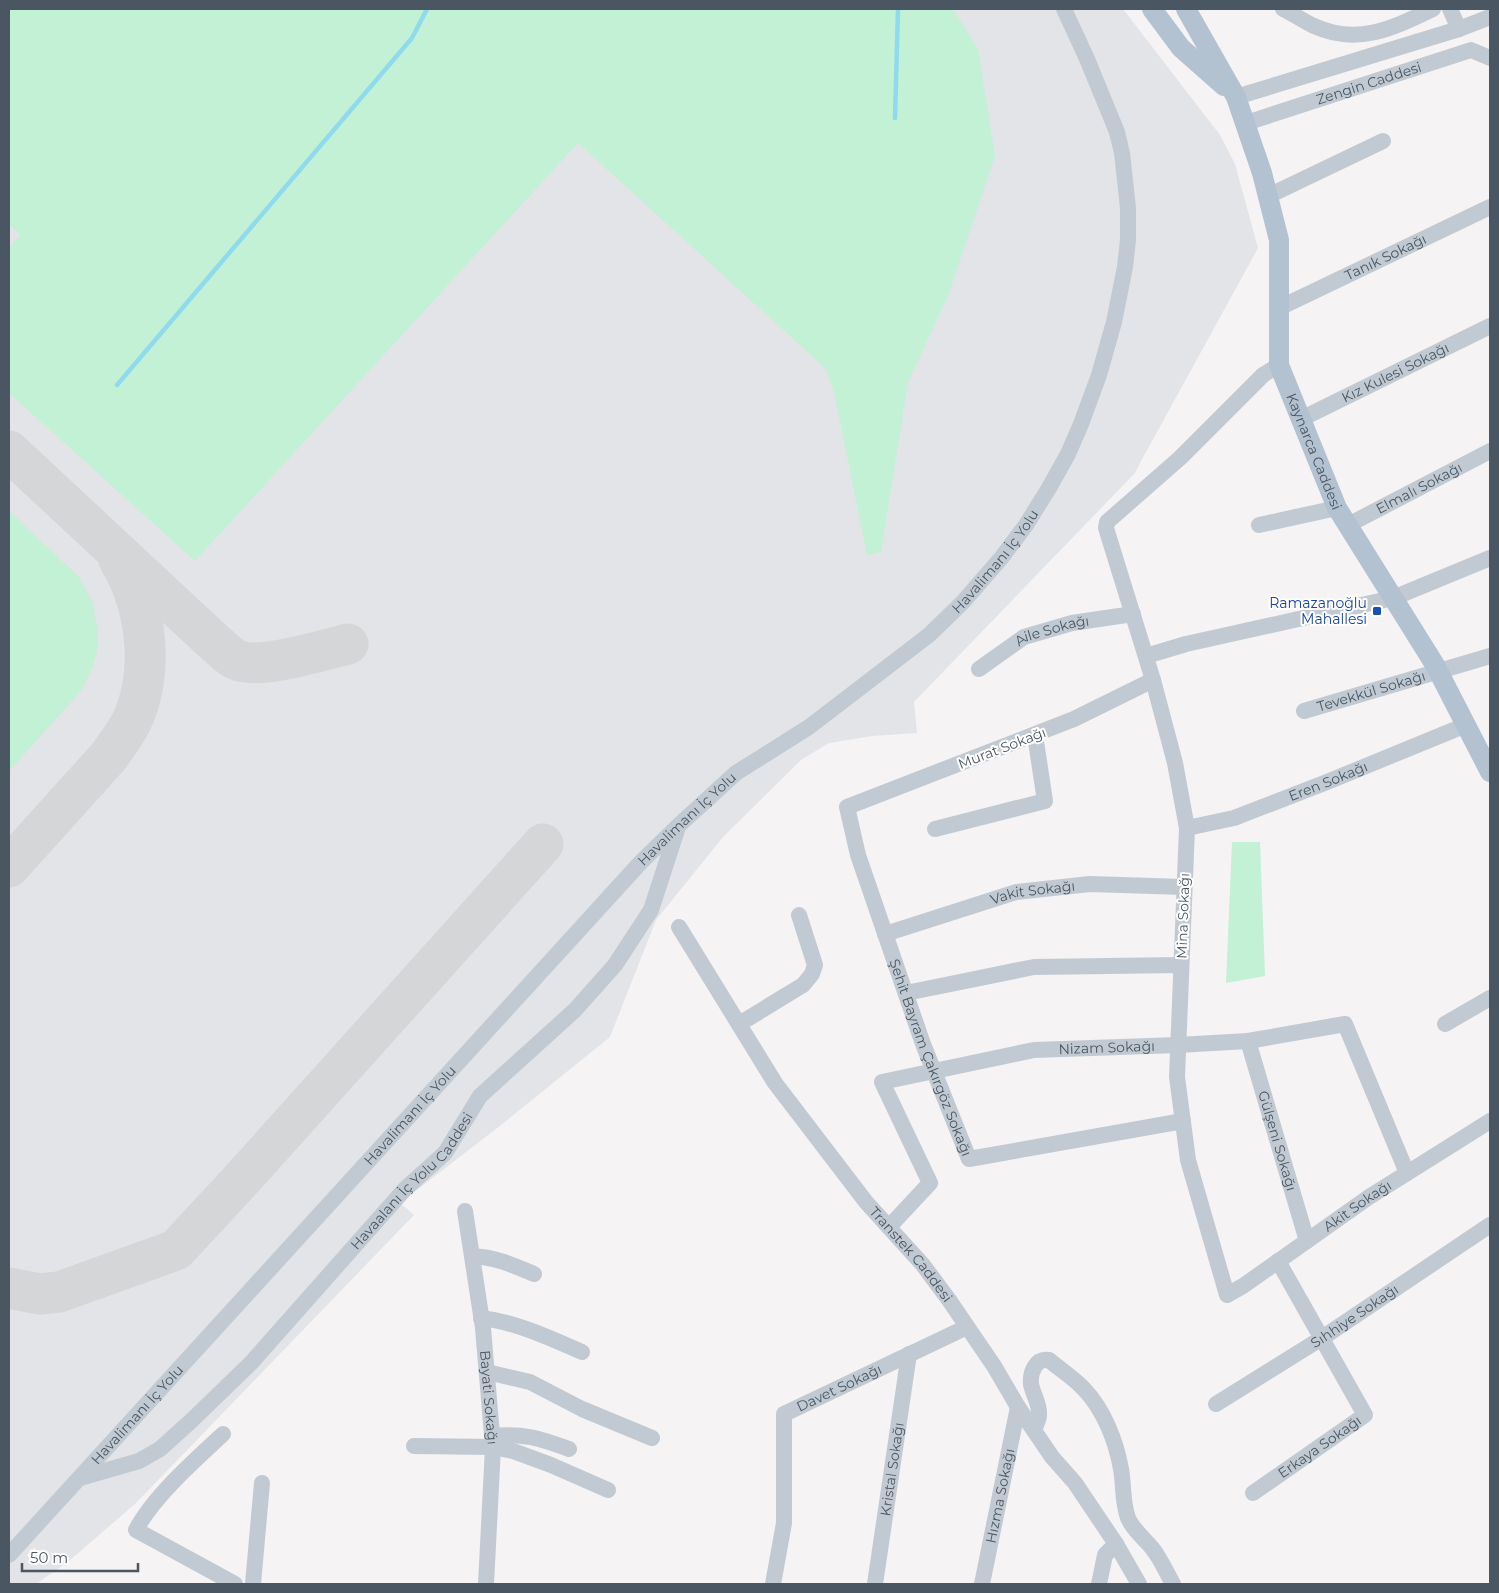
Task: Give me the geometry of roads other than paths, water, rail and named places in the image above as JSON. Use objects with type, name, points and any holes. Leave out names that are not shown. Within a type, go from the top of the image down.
[{"type":"main road","name":"Kaynarca Caddesi","points":[[1152,9],[1180,48],[1236,97]]},
{"type":"main road","name":"Kaynarca Caddesi","points":[[1186,9],[1236,97],[1246,123],[1268,196],[1279,240],[1279,365],[1337,508],[1438,672],[1490,772]]},
{"type":"street","name":"Havalimanı İç Yolu","points":[[9,1555],[641,862],[736,773],[809,727],[929,635],[963,602],[1002,557],[1030,518],[1068,454],[1099,375],[1114,322],[1125,267],[1128,240],[1128,216],[1122,153],[1117,132],[1064,9]]},
{"type":"street","points":[[1283,9],[1319,28],[1335,33],[1356,35],[1394,27],[1433,9]]},
{"type":"street","points":[[1450,9],[1459,29]]},
{"type":"street","points":[[1236,97],[1459,29],[1490,17]]},
{"type":"street","name":"Zengin Caddesi","points":[[1246,123],[1471,50],[1490,58]]},
{"type":"street","points":[[1268,196],[1382,141]]},
{"type":"street","name":"Tanık Sokağı","points":[[1279,308],[1490,207]]},
{"type":"street","name":"Kız Kulesi Sokağı","points":[[1301,419],[1490,326]]},
{"type":"street","name":"Mina Sokağı","points":[[1228,1295],[1188,1160],[1177,1077],[1187,828],[1175,762],[1153,680],[1106,528],[1107,522],[1180,458],[1263,375],[1279,365]]},
{"type":"street","name":"Elmalı Sokağı","points":[[1348,525],[1490,451]]},
{"type":"street","points":[[1259,525],[1337,508]]},
{"type":"street","points":[[1146,656],[1186,644],[1393,598],[1490,558]]},
{"type":"street","name":"Aile Sokağı","points":[[980,669],[1024,637],[1072,623],[1133,614]]},
{"type":"street","name":"Tevekkül Sokağı","points":[[1304,711],[1490,656]]},
{"type":"street","name":"Murat Sokağı","points":[[847,807],[1074,719],[1153,680]]},
{"type":"street","name":"Eren Sokağı","points":[[1187,828],[1234,818],[1466,725]]},
{"type":"street","points":[[935,829],[1045,801],[1035,735]]},
{"type":"street","name":"Şehit Bayram Çakırgöz Sokağı","points":[[847,807],[858,855],[885,934],[934,1071],[969,1159],[1183,1121]]},
{"type":"street","name":"Havaalanı İç Yolu Caddesi","points":[[80,1478],[139,1461],[160,1449],[191,1422],[251,1363],[405,1189],[445,1153],[480,1096],[575,1010],[615,965],[651,910],[678,826]]},
{"type":"street","name":"Vakit Sokağı","points":[[885,934],[1016,892],[1090,884],[1184,887]]},
{"type":"street","points":[[738,1024],[803,985],[812,974],[815,965],[799,915]]},
{"type":"street","name":"Transtek Caddesi","points":[[679,927],[776,1082],[866,1202],[923,1265],[994,1366],[1018,1407],[1052,1457],[1075,1484],[1116,1544],[1138,1584]]},
{"type":"street","points":[[906,994],[1034,967],[1181,965]]},
{"type":"street","points":[[1445,1024],[1490,998]]},
{"type":"street","name":"Nizam Sokağı","points":[[889,1228],[930,1183],[882,1082],[1034,1050],[1178,1046],[1248,1041],[1344,1024],[1408,1173]]},
{"type":"street","name":"Gülşeni Sokağı","points":[[1248,1041],[1307,1241]]},
{"type":"street","name":"Akit Sokağı","points":[[1228,1295],[1369,1197],[1490,1121]]},
{"type":"street","name":"Bayati Sokağı","points":[[465,1211],[481,1318],[493,1441],[486,1584]]},
{"type":"street","name":"Sıhhiye Sokağı","points":[[1216,1404],[1322,1338],[1490,1225]]},
{"type":"street","points":[[472,1256],[488,1256],[508,1262],[534,1274]]},
{"type":"street","name":"Erkaya Sokağı","points":[[1253,1493],[1364,1416],[1278,1261]]},
{"type":"street","points":[[481,1318],[499,1320],[550,1338],[582,1352]]},
{"type":"street","name":"Davet Sokağı","points":[[773,1584],[784,1523],[784,1414],[967,1327]]},
{"type":"street","name":"Kristal Sokağı","points":[[875,1584],[909,1354]]},
{"type":"street","points":[[1034,1429],[1039,1414],[1031,1384],[1032,1376],[1037,1362],[1048,1360],[1085,1390],[1102,1413],[1115,1442],[1124,1500],[1129,1519],[1158,1555],[1173,1584]]},
{"type":"street","points":[[487,1372],[530,1382],[590,1412],[652,1438]]},
{"type":"street","name":"Hızma Sokağı","points":[[982,1584],[1018,1407]]},
{"type":"street","points":[[223,1434],[160,1497],[141,1520],[136,1530],[235,1584]]},
{"type":"street","points":[[414,1446],[493,1441],[508,1434],[537,1437],[569,1449]]},
{"type":"street","points":[[493,1441],[608,1490]]},
{"type":"street","points":[[253,1584],[262,1484]]},
{"type":"street","points":[[1099,1584],[1106,1555],[1116,1544]]},
{"type":"waterway","points":[[117,385],[412,38],[427,9]]},
{"type":"waterway","points":[[895,118],[898,9]]},
{"type":"place","name":"Ramazanoğlu Mahallesi","points":[[1377,611]]}]
